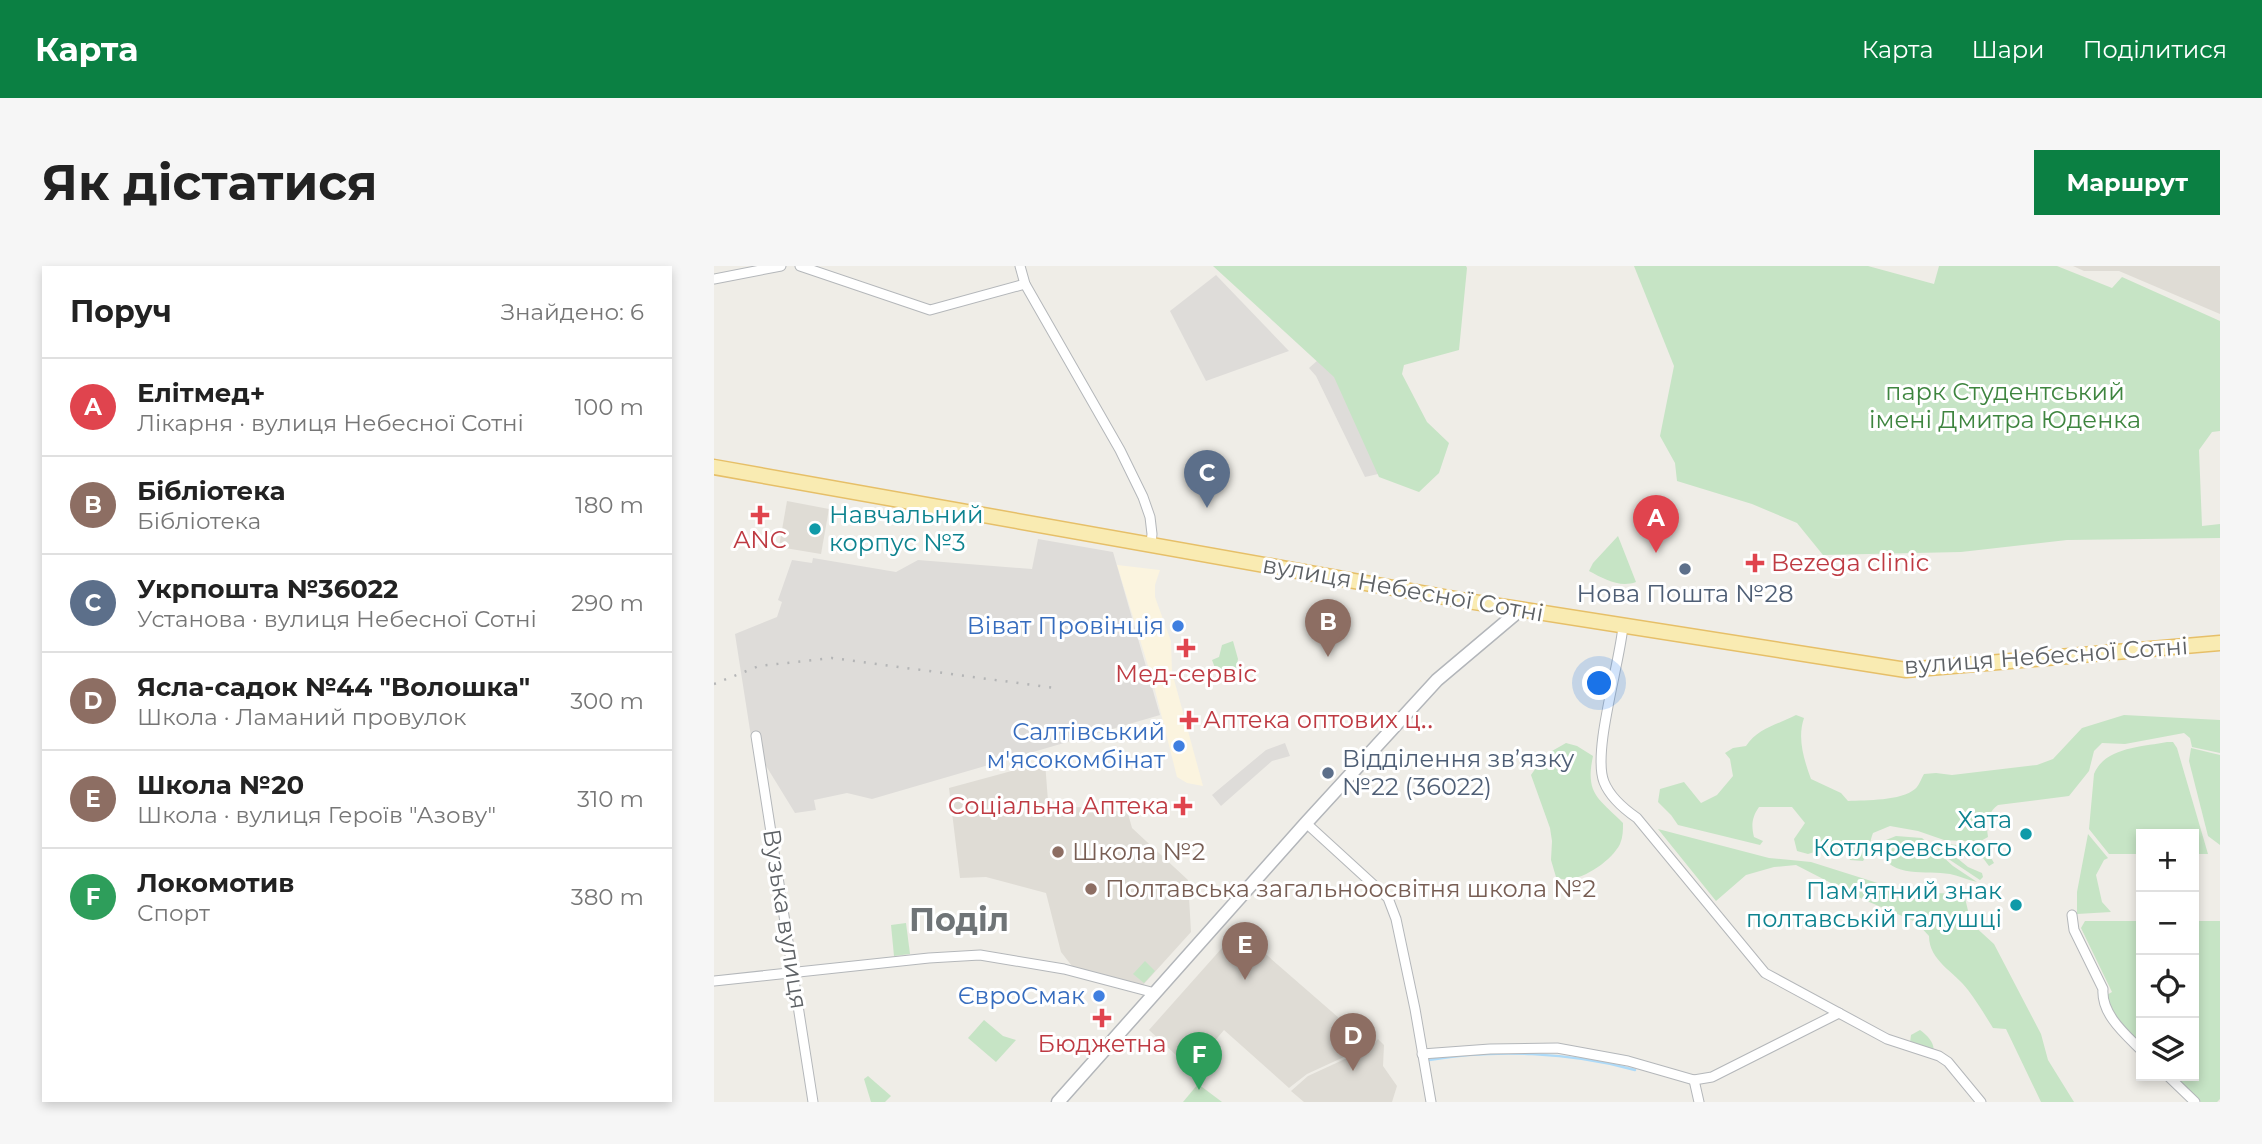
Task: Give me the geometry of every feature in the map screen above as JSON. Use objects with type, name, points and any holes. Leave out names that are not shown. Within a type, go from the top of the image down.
[{"type":"main road","name":"вулиця Небесної Сотні","points":[[714,467],[1520,610],[1906,670],[2220,643]]},
{"type":"street","points":[[714,279],[781,266]]},
{"type":"street","points":[[800,266],[930,310],[1025,284]]},
{"type":"street","points":[[1020,266],[1025,284],[1120,450],[1143,497],[1150,517],[1150,544]]},
{"type":"street","points":[[1059,1102],[1306,822],[1437,680],[1520,610]]},
{"type":"street","points":[[1623,626],[1622,645],[1605,729],[1601,769],[1607,788],[1616,801],[1637,818],[1765,973],[1887,1039],[1939,1056],[1948,1062],[1981,1102]]},
{"type":"street","name":"Вузька вулиця","points":[[756,736],[813,1102]]},
{"type":"street","points":[[1306,822],[1388,898],[1396,919],[1415,1009],[1431,1102]]},
{"type":"street","points":[[2072,915],[2074,930],[2103,989],[2102,997],[2114,1023],[2136,1045]]},
{"type":"street","points":[[714,981],[980,955],[1064,969],[1155,993]]},
{"type":"street","points":[[1422,1054],[1557,1048],[1628,1061],[1694,1080],[1712,1077],[1839,1013]]},
{"type":"street","points":[[1694,1080],[1699,1102]]},
{"type":"street","points":[[2173,1081],[2195,1102]]},
{"type":"shaded area","points":[[2073,266],[2220,266],[2220,314],[2119,271],[2084,271]]},
{"type":"shaded area","points":[[1216,275],[1289,351],[1206,381],[1170,311]]},
{"type":"shaded area","points":[[1326,353],[1398,477],[1378,474],[1365,477],[1316,376],[1309,368]]},
{"type":"shaded area","name":"Навчальний корпус №3","points":[[787,501],[829,509],[821,554],[779,547]]},
{"type":"shaded area","points":[[1038,539],[1113,552],[1160,715],[872,799],[847,793],[814,800],[816,810],[795,813],[752,743],[735,634],[777,617],[782,602],[778,600],[792,560],[812,563],[813,558],[896,572],[918,560],[1032,569]]},
{"type":"shaded area","points":[[1117,565],[1160,570],[1155,585],[1155,597],[1171,641],[1172,672],[1203,786],[1187,783],[1177,777],[1153,682]]},
{"type":"shaded area","points":[[1285,743],[1290,756],[1272,761],[1221,806],[1212,795],[1266,750]]},
{"type":"shaded area","name":"Школа №2","points":[[1045,762],[1048,801],[1058,801],[1072,807],[1106,808],[1120,812],[1127,810],[1132,828],[1188,880],[1191,932],[1143,985],[1079,971],[1072,966],[1061,952],[1046,893],[986,877],[960,878],[949,788]]},
{"type":"shaded area","points":[[1238,930],[1370,1045],[1307,1074],[1289,1088],[1224,1030],[1191,1069],[1149,1030]]},
{"type":"shaded area","points":[[1378,1039],[1384,1045],[1383,1066],[1397,1086],[1392,1102],[1304,1102],[1291,1091],[1308,1076],[1371,1047]]},
{"type":"green space","points":[[1213,266],[1466,266],[1459,350],[1404,365],[1402,374],[1427,422],[1449,443],[1439,473],[1419,492],[1379,477],[1334,377]]},
{"type":"green space","name":"парк Студентський імені Дмитра Юденка","points":[[1634,266],[1868,266],[1934,284],[1939,266],[2057,266],[2112,288],[2122,277],[2220,321],[2220,431],[2212,432],[2199,450],[2202,526],[2220,524],[2220,538],[2067,540],[1961,552],[1823,555],[1797,523],[1752,504],[1677,481],[1675,463],[1660,436],[1674,366]]},
{"type":"green space","points":[[1618,536],[1636,582],[1630,584],[1606,580],[1589,571]]},
{"type":"green space","points":[[1233,641],[1238,659],[1235,674],[1217,673],[1212,660],[1219,657],[1222,645]]},
{"type":"green space","points":[[1796,715],[1804,718],[1801,741],[1811,779],[1841,793],[1848,801],[1901,796],[1916,788],[1924,774],[1952,775],[2037,765],[2053,759],[2082,728],[2124,715],[2220,720],[2220,753],[2192,747],[2190,738],[2184,733],[2125,744],[2102,743],[2094,751],[2089,771],[2069,796],[1998,805],[1988,820],[1988,837],[1979,842],[1944,840],[1918,831],[1890,826],[1873,833],[1863,861],[1850,860],[1847,850],[1837,845],[1808,854],[1797,851],[1794,839],[1805,823],[1792,807],[1759,807],[1752,825],[1754,837],[1763,841],[1760,845],[1678,825],[1658,802],[1660,789],[1684,782],[1701,803],[1717,795],[1733,776],[1730,759],[1725,753],[1733,748],[1746,746],[1762,731]]},
{"type":"green space","points":[[2173,742],[2208,854],[2199,854],[2199,829],[2136,829],[2136,854],[2109,854],[2089,829],[2094,774],[2099,765],[2115,753]]},
{"type":"green space","points":[[1566,743],[1593,756],[1592,787],[1600,801],[1623,823],[1620,844],[1609,858],[1592,871],[1573,879],[1556,877],[1551,860],[1550,828],[1531,775],[1545,755]]},
{"type":"green space","points":[[2191,748],[2220,755],[2220,845],[2208,836],[2189,761]]},
{"type":"green space","points":[[1658,829],[1769,858],[1811,862],[1906,892],[1964,894],[1971,923],[1994,944],[2041,1034],[2048,1060],[2074,1102],[2041,1102],[2006,1029],[1993,1028],[1968,990],[1938,959],[1930,945],[1929,936],[1916,922],[1860,898],[1796,865],[1774,867],[1746,875],[1716,901]]},
{"type":"green space","points":[[2088,834],[2108,858],[2104,860],[2096,875],[2102,902],[2111,912],[2077,914],[2077,892]]},
{"type":"green space","points":[[1896,836],[1922,838],[1953,866],[1977,882],[1950,874],[1910,872],[1892,866],[1879,851],[1886,840]]},
{"type":"green space","points":[[1940,843],[1978,848],[1990,856],[1994,863],[1989,866],[1980,854],[1946,849],[1968,867],[1982,873],[1980,880],[1941,854],[1935,845]]},
{"type":"green space","points":[[2085,921],[2136,921],[2136,1040],[2117,1022],[2105,996],[2112,992],[2081,928]]},
{"type":"green space","points":[[2199,921],[2220,921],[2220,1099],[2217,1102],[2201,1102],[2179,1081],[2199,1081]]},
{"type":"green space","points":[[906,923],[910,954],[894,956],[891,925]]},
{"type":"green space","points":[[1145,961],[1155,971],[1144,983],[1133,974]]},
{"type":"green space","points":[[984,1020],[1003,1036],[1016,1040],[996,1062],[968,1038]]},
{"type":"green space","points":[[1920,1030],[1932,1043],[1933,1053],[1910,1043],[1911,1035]]},
{"type":"green space","points":[[868,1076],[891,1096],[885,1102],[871,1102],[864,1079]]},
{"type":"green space","points":[[1198,1084],[1222,1102],[1183,1102]]},
{"type":"waterway","points":[[1429,1060],[1480,1054],[1532,1054],[1585,1059],[1635,1070]]},
{"type":"railway","points":[[714,684],[759,666],[832,658],[1055,688]]},
{"type":"place","name":"Укрпошта №36022","points":[[1207,508]]},
{"type":"place","name":"ANC","points":[[760,515]]},
{"type":"place","name":"Навчальний корпус №3","points":[[815,529]]},
{"type":"place","name":"Елітмед+","points":[[1656,553]]},
{"type":"place","name":"Bezega clinic","points":[[1755,563]]},
{"type":"place","name":"Нова Пошта №28","points":[[1685,569]]},
{"type":"place","name":"Віват Провінція","points":[[1178,626]]},
{"type":"place","name":"Мед-сервіс","points":[[1186,648]]},
{"type":"place","name":"Бібліотека","points":[[1328,657]]},
{"type":"place","name":"Аптека оптових ц‥","points":[[1189,720]]},
{"type":"place","name":"Салтівський м'ясокомбінат","points":[[1179,746]]},
{"type":"place","name":"Відділення зв’язку №22 (36022)","points":[[1328,773]]},
{"type":"place","name":"Соціальна Аптека","points":[[1183,806]]},
{"type":"place","name":"Хата Котляревського","points":[[2026,834]]},
{"type":"place","name":"Школа №2","points":[[1058,852]]},
{"type":"place","name":"Полтавська загальноосвітня школа №2","points":[[1091,889]]},
{"type":"place","name":"Пам'ятний знак полтавській галушці","points":[[2016,905]]},
{"type":"place","name":"Школа №20","points":[[1245,980]]},
{"type":"place","name":"ЄвроСмак","points":[[1099,996]]},
{"type":"place","name":"Бюджетна","points":[[1102,1018]]},
{"type":"place","name":"Ясла-садок №44 \"Волошка\"","points":[[1353,1071]]},
{"type":"place","name":"Локомотив","points":[[1199,1090]]},
{"type":"district","name":"Поділ","points":[[959,920]]}]
